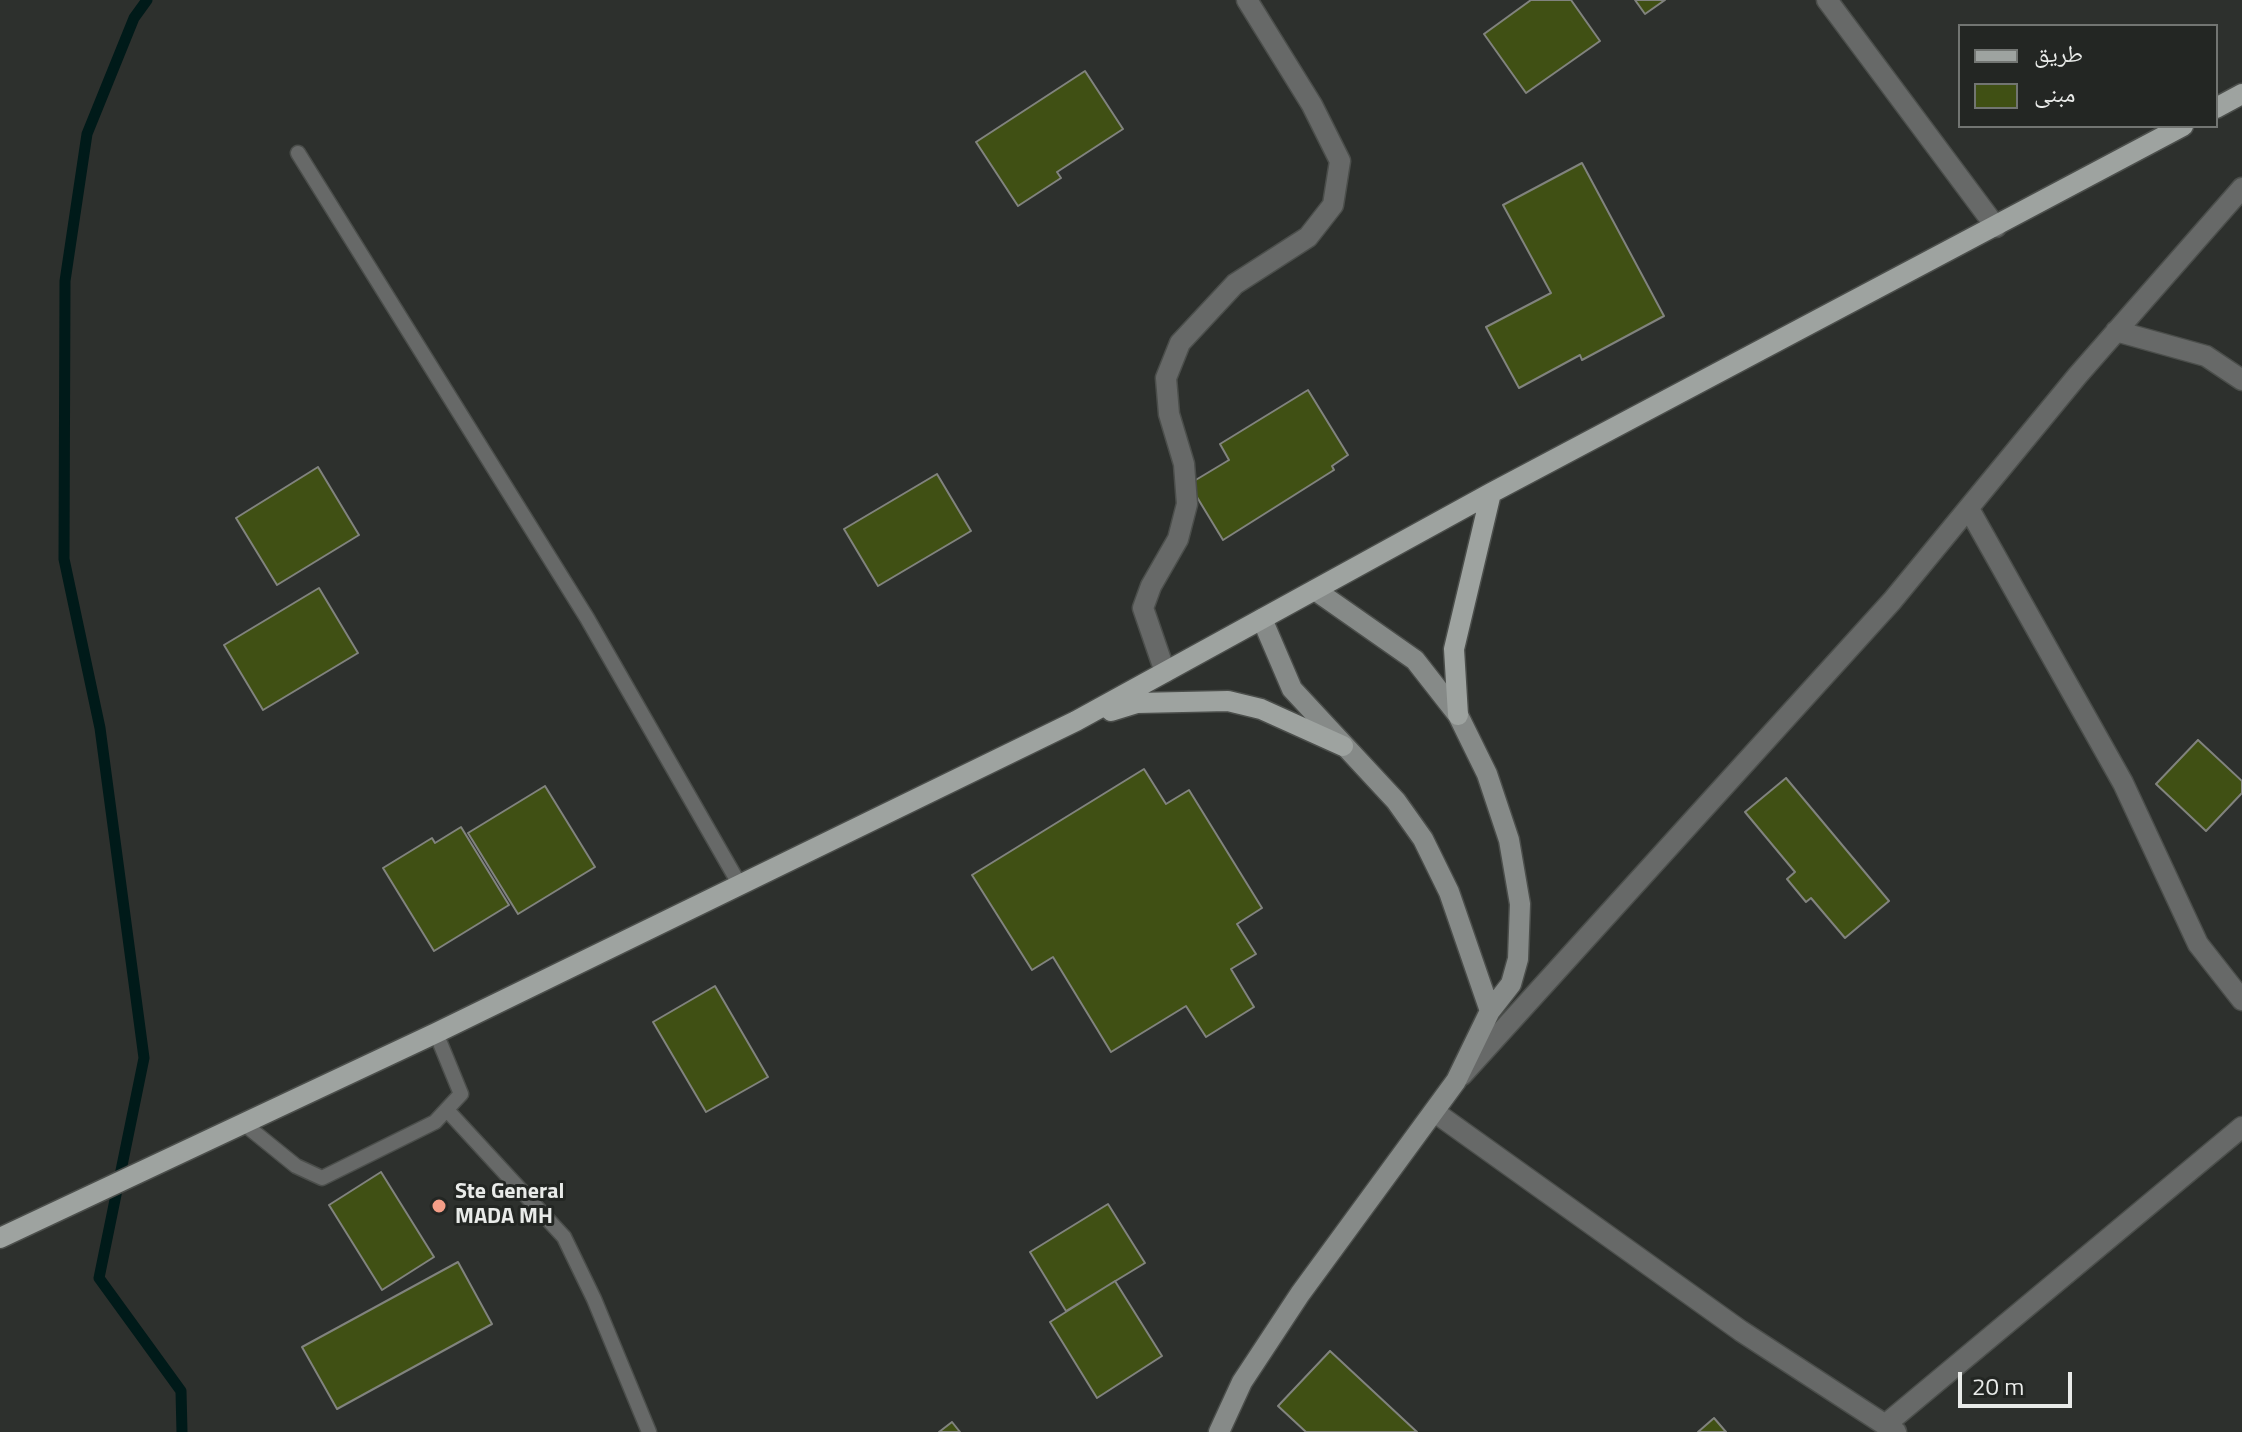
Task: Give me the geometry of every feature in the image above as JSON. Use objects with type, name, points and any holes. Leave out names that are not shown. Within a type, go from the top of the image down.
[{"type":"main road","points":[[2218,107],[2242,94]]},
{"type":"main road","points":[[0,1238],[741,887],[1076,721],[1491,493],[2179,128]]},
{"type":"main road","points":[[1458,715],[1454,649],[1491,493]]},
{"type":"main road","points":[[1219,1432],[1242,1382],[1300,1294],[1436,1113],[1456,1081],[1490,1011],[1511,984],[1521,928],[1509,840],[1499,808],[1458,715],[1415,660],[1315,590]]},
{"type":"main road","points":[[1262,619],[1292,689],[1408,816],[1435,861],[1490,1011]]},
{"type":"main road","points":[[1076,721],[1137,703],[1228,701],[1261,709],[1343,746]]},
{"type":"street","points":[[1165,672],[1143,608],[1151,586],[1178,539],[1187,504],[1184,464],[1169,414],[1166,378],[1180,343],[1235,284],[1308,237],[1333,205],[1340,161],[1312,105],[1247,0]]},
{"type":"street","points":[[1827,0],[1996,227]]},
{"type":"street","points":[[1456,1081],[1892,601],[2116,331],[2242,188]]},
{"type":"street","points":[[2116,331],[2206,356],[2242,380]]},
{"type":"street","points":[[1969,509],[2123,783],[2198,944],[2242,1000]]},
{"type":"street","points":[[1436,1113],[1741,1331],[1890,1428],[2242,1127]]},
{"type":"lane","points":[[298,153],[587,618],[741,887]]},
{"type":"lane","points":[[243,1123],[296,1166],[322,1178],[435,1122],[461,1094],[436,1033]]},
{"type":"lane","points":[[447,1110],[564,1237],[649,1432]]},
{"type":"building","points":[[1531,0],[1571,0],[1600,41],[1526,93],[1484,34]]},
{"type":"building","points":[[1635,0],[1665,0],[1645,14]]},
{"type":"building","points":[[1085,71],[1123,129],[1057,172],[1061,178],[1018,206],[976,142]]},
{"type":"building","points":[[1582,163],[1664,316],[1582,360],[1580,355],[1519,388],[1486,327],[1551,293],[1503,205]]},
{"type":"building","points":[[1308,390],[1348,455],[1332,466],[1334,470],[1223,540],[1189,484],[1229,460],[1220,444]]},
{"type":"building","points":[[318,467],[359,535],[277,585],[236,518]]},
{"type":"building","points":[[937,474],[971,531],[878,586],[844,529]]},
{"type":"building","points":[[319,588],[358,653],[263,710],[224,645]]},
{"type":"building","points":[[2198,740],[2242,781],[2242,793],[2206,831],[2156,784]]},
{"type":"building","points":[[1144,769],[1166,804],[1189,790],[1262,908],[1237,924],[1256,954],[1231,969],[1254,1007],[1206,1037],[1186,1006],[1111,1052],[1053,957],[1032,970],[972,875]]},
{"type":"building","points":[[1786,778],[1889,901],[1845,938],[1811,898],[1806,902],[1787,879],[1795,872],[1745,812]]},
{"type":"building","points":[[545,786],[595,867],[518,914],[468,833]]},
{"type":"building","points":[[461,827],[509,905],[434,951],[383,868],[432,838],[435,843]]},
{"type":"building","points":[[715,986],[768,1077],[706,1112],[653,1022]]},
{"type":"building","points":[[381,1172],[434,1257],[382,1290],[329,1205]]},
{"type":"building","points":[[1108,1204],[1145,1263],[1066,1311],[1030,1252]]},
{"type":"building","points":[[458,1262],[492,1324],[337,1409],[302,1347]]},
{"type":"building","points":[[1115,1281],[1162,1356],[1097,1398],[1050,1322]]},
{"type":"building","points":[[1330,1351],[1417,1432],[1306,1432],[1278,1406]]},
{"type":"building","points":[[1714,1418],[1726,1432],[1698,1432]]},
{"type":"building","points":[[952,1422],[960,1432],[939,1432]]},
{"type":"waterway","points":[[147,0],[134,18],[87,134],[65,281],[64,559],[100,728],[144,1058],[99,1278],[181,1391],[182,1432]]},
{"type":"place","name":"Ste General MADA MH","points":[[439,1206]]}]
